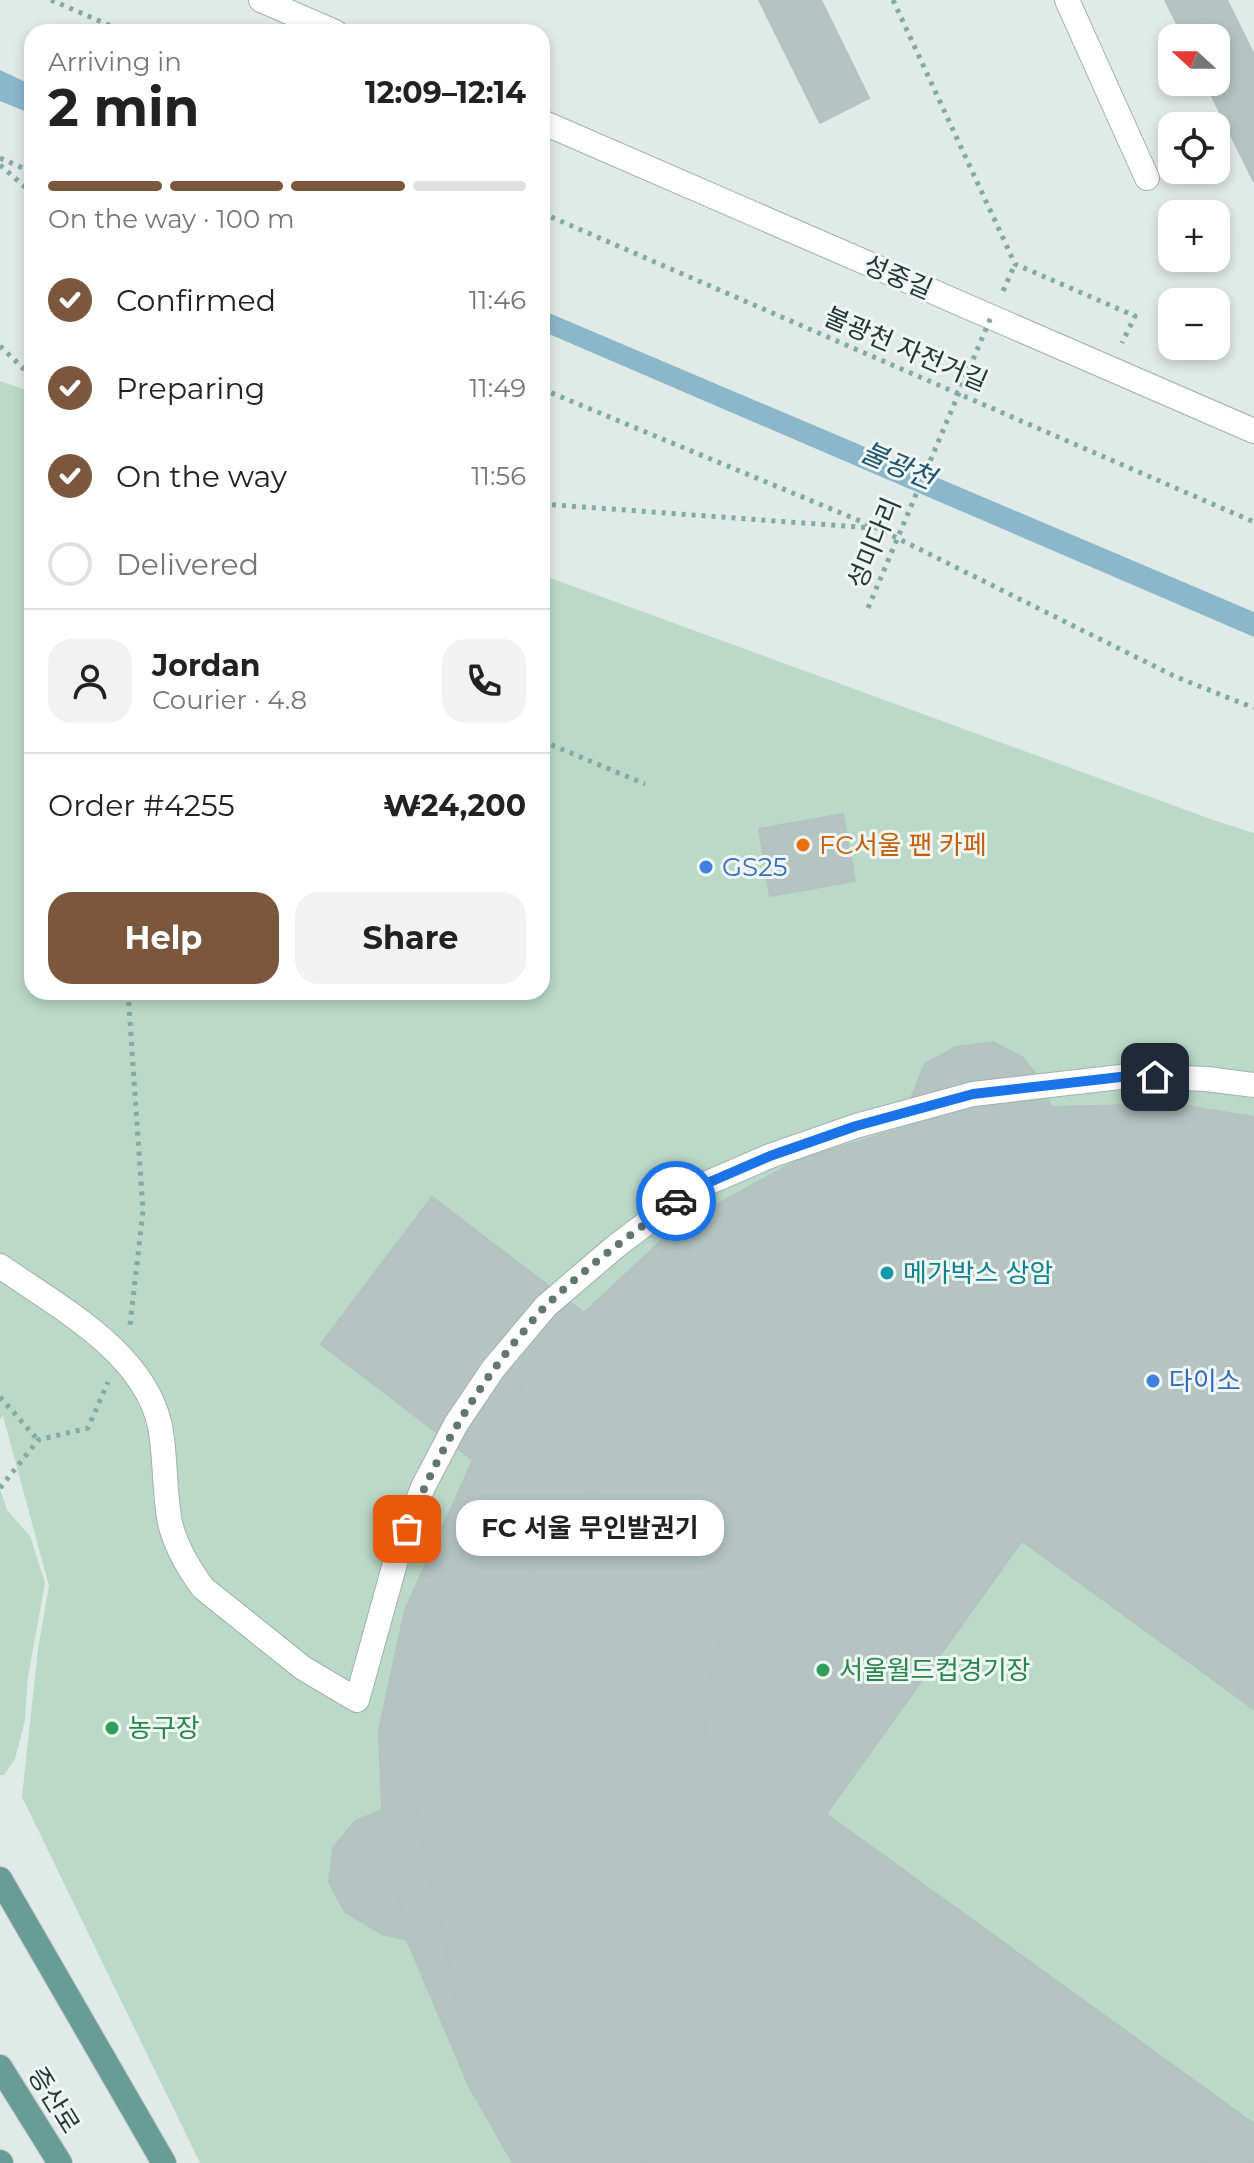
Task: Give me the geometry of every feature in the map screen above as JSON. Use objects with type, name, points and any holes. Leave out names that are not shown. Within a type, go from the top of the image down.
[{"type":"main road","points":[[0,1879],[164,2163]]},
{"type":"main road","name":"증산로","points":[[0,2067],[60,2163]]},
{"type":"street","points":[[261,0],[316,24]]},
{"type":"street","points":[[1067,0],[1147,178]]},
{"type":"street","name":"성중길","points":[[550,125],[1254,431]]},
{"type":"street","points":[[0,1266],[98,1335],[137,1376],[154,1407],[160,1426],[170,1524],[194,1575],[213,1597],[303,1668],[357,1700],[399,1549],[423,1487],[456,1424],[493,1369],[546,1306],[615,1247],[689,1191],[770,1156],[856,1126],[973,1094],[1129,1076],[1207,1079],[1254,1085]]},
{"type":"path","points":[[51,0],[106,24]]},
{"type":"path","points":[[893,0],[1015,264],[1135,316],[1109,368]]},
{"type":"path","points":[[0,158],[24,168]]},
{"type":"path","points":[[0,165],[24,186]]},
{"type":"path","name":"불광천 자전거길","points":[[550,216],[1254,522]]},
{"type":"path","name":"성미다리","points":[[868,608],[991,317]]},
{"type":"path","points":[[0,346],[24,369]]},
{"type":"path","points":[[550,392],[877,528],[1174,676],[1254,708]]},
{"type":"path","points":[[550,505],[877,528]]},
{"type":"path","points":[[550,744],[645,784]]},
{"type":"path","points":[[0,1488],[38,1440],[88,1428],[129,1337],[143,1211],[129,1000]]},
{"type":"path","points":[[0,1397],[38,1440]]},
{"type":"green space","points":[[0,381],[24,389],[24,1000],[550,1000],[550,578],[1254,833],[1254,2163],[200,2163],[22,1797],[38,1649],[49,1586],[3,1416],[0,1419]]},
{"type":"green space","points":[[0,1489],[7,1510],[30,1536],[45,1583],[28,1677],[25,1720],[15,1759],[4,1775],[0,1775]]},
{"type":"water","points":[[0,70],[24,81],[24,111],[0,101]]},
{"type":"water","name":"불광천","points":[[550,313],[1254,612],[1254,637],[550,334]]},
{"type":"building","points":[[759,0],[821,0],[869,98],[820,123]]},
{"type":"building","points":[[1165,0],[1227,0],[1254,55],[1254,182],[1230,133],[1230,112],[1220,112],[1212,96],[1230,96],[1230,24],[1177,24]]},
{"type":"building","points":[[843,814],[855,881],[770,896],[759,829]]},
{"type":"building","points":[[993,1042],[1022,1057],[1041,1080],[1051,1107],[1175,1104],[1254,1117],[1254,1224],[1118,1124],[821,1175],[403,1749],[462,2026],[649,2163],[513,2163],[469,2086],[407,1940],[382,1810],[379,1730],[405,1610],[473,1460],[584,1313],[676,1227],[800,1159],[914,1125],[909,1103],[925,1064],[956,1047]]},
{"type":"building","points":[[1118,1124],[1254,1224],[1254,1618],[979,1420],[873,1461],[830,1488],[787,1531],[754,1575],[724,1628],[711,1675],[705,1726],[708,1804],[1206,2163],[649,2163],[462,2026],[403,1749],[821,1175]]},
{"type":"building","points":[[432,1197],[584,1313],[521,1392],[473,1460],[321,1344]]},
{"type":"building","points":[[979,1420],[1254,1618],[1254,1709],[1022,1541],[826,1814],[1254,2124],[1254,2163],[1206,2163],[708,1804],[705,1726],[711,1675],[724,1628],[754,1575],[787,1531],[830,1488],[873,1461]]},
{"type":"building","points":[[382,1810],[407,1940],[382,1934],[345,1912],[329,1882],[333,1848],[355,1821]]},
{"type":"way so far","points":[[407,1529],[423,1487],[456,1424],[493,1369],[546,1306],[615,1247],[676,1201]]},
{"type":"place","name":"FC서울 팬 카페","points":[[803,845]]},
{"type":"place","name":"GS25","points":[[706,867]]},
{"type":"place","name":"메가박스 상암","points":[[887,1273]]},
{"type":"place","name":"다이소","points":[[1153,1381]]},
{"type":"place","name":"FC 서울 무인발권기","points":[[407,1529]]},
{"type":"place","name":"서울월드컵경기장","points":[[823,1670]]},
{"type":"place","name":"농구장","points":[[112,1728]]},
{"type":"route","points":[[676,1201],[689,1191],[770,1156],[856,1126],[973,1094],[1129,1076],[1155,1077]]}]
